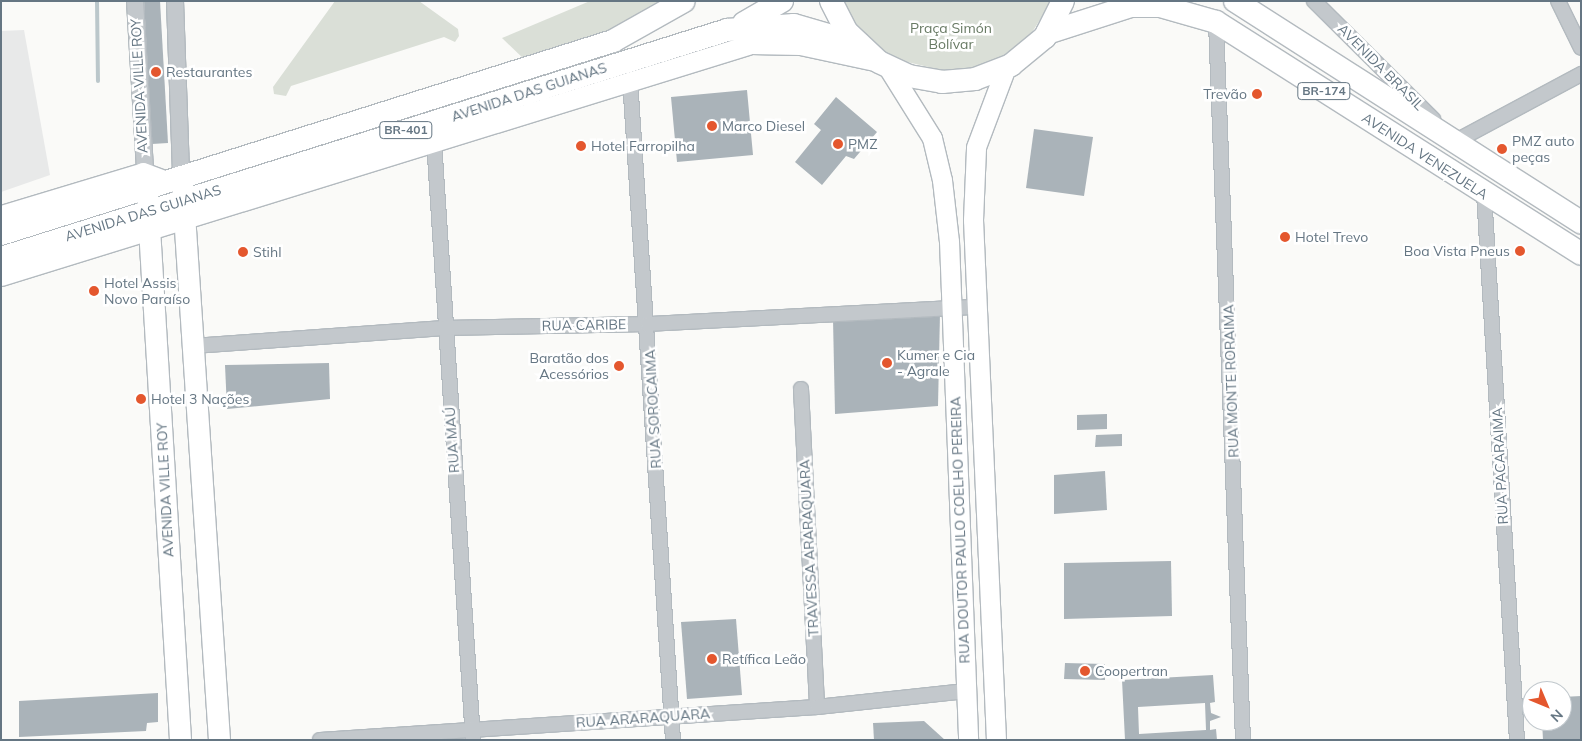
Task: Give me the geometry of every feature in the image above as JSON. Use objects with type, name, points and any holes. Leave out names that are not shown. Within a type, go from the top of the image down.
[{"type":"highway","name":"AVENIDA DAS GUIANAS","points":[[1,234],[159,179],[613,41],[684,1]]},
{"type":"highway","points":[[727,30],[782,1]]},
{"type":"highway","name":"BR-174","points":[[831,1],[854,50],[909,76],[942,82],[975,79],[1006,67],[1048,34],[1063,1]]},
{"type":"highway","name":"BR-174","points":[[1243,3],[1453,137],[1581,222]]},
{"type":"highway","name":"AVENIDA VENEZUELA","points":[[1048,34],[1131,6],[1147,4],[1190,12],[1216,22],[1581,254]]},
{"type":"highway","name":"AVENIDA DAS GUIANAS","points":[[1,258],[184,210],[727,30],[794,26],[854,50]]},
{"type":"main road","name":"AVENIDA DAS GUIANAS","points":[[184,210],[434,141],[630,79],[751,44],[800,44],[854,50]]},
{"type":"main road","name":"RUA DOUTOR PAULO COELHO PEREIRA","points":[[883,64],[932,138],[949,241],[950,307],[968,740]]},
{"type":"main road","name":"RUA DOUTOR PAULO COELHO PEREIRA","points":[[996,740],[975,307],[976,147],[1006,67]]},
{"type":"main road","name":"AVENIDA VILLE ROY","points":[[159,179],[184,210],[219,740]]},
{"type":"main road","name":"AVENIDA VILLE ROY","points":[[159,179],[149,219],[180,740]]},
{"type":"main road","name":"AVENIDA DAS GUIANAS","points":[[1,215],[159,179]]},
{"type":"main road","name":"AVENIDA DAS GUIANAS","points":[[1,276],[149,219]]},
{"type":"street","name":"AVENIDA VILLE ROY","points":[[135,1],[159,179]]},
{"type":"street","name":"AVENIDA VILLE ROY","points":[[159,179],[175,1]]},
{"type":"street","name":"AVENIDA BRASIL","points":[[1314,1],[1453,137]]},
{"type":"street","points":[[1558,1],[1581,48]]},
{"type":"street","name":"RUA MONTE RORAIMA","points":[[1216,22],[1243,740]]},
{"type":"street","points":[[1453,137],[1581,74]]},
{"type":"street","name":"RUA SOROCAIMA","points":[[630,79],[648,324],[673,740]]},
{"type":"street","name":"RUA MAÚ","points":[[434,141],[444,328],[473,734]]},
{"type":"street","name":"RUA PACARAIMA","points":[[1484,193],[1517,740]]},
{"type":"street","name":"RUA CARIBE","points":[[193,346],[444,328],[648,324],[975,307]]},
{"type":"street","name":"TRAVESSA ARARAQUARA","points":[[801,390],[817,707]]},
{"type":"street","name":"RUA ARARAQUARA","points":[[320,740],[473,734],[672,716],[817,707],[966,691]]},
{"type":"shaded area","points":[[24,30],[50,175],[1,192],[1,31]]},
{"type":"green space","points":[[335,1],[419,1],[458,29],[459,36],[455,42],[444,37],[291,86],[286,96],[274,94],[273,87]]},
{"type":"green space","points":[[590,1],[669,1],[600,36],[526,61],[502,38]]},
{"type":"green space","name":"Praça Simón Bolívar","points":[[839,1],[1052,1],[1029,37],[992,64],[949,72],[895,59],[857,30]]},
{"type":"building","name":"Restaurantes","points":[[144,1],[160,1],[168,143],[152,144]]},
{"type":"building","name":"Marco Diesel","points":[[747,90],[753,155],[677,162],[671,97]]},
{"type":"building","name":"PMZ","points":[[836,97],[877,132],[854,159],[846,156],[822,185],[795,162],[821,130],[814,124]]},
{"type":"building","points":[[1034,129],[1093,137],[1084,196],[1026,188]]},
{"type":"building","name":"Kumer e Cia - Agrale","points":[[940,313],[938,406],[835,414],[833,319]]},
{"type":"building","points":[[329,363],[330,399],[227,409],[225,365]]},
{"type":"building","points":[[1107,414],[1107,429],[1077,430],[1077,415]]},
{"type":"building","points":[[1122,434],[1122,446],[1095,447],[1096,435]]},
{"type":"building","points":[[1105,471],[1107,510],[1054,514],[1054,475]]},
{"type":"building","points":[[1171,561],[1172,616],[1064,619],[1064,563]]},
{"type":"building","name":"Retífica Leão","points":[[736,619],[742,695],[687,699],[681,622]]},
{"type":"building","name":"Coopertran","points":[[1065,663],[1105,664],[1105,680],[1064,679]]},
{"type":"building","points":[[1213,675],[1215,702],[1210,703],[1211,713],[1221,717],[1210,721],[1210,730],[1216,729],[1217,740],[1125,740],[1122,680]],"holes":[[[1205,703],[1206,730],[1139,734],[1138,707]]]},
{"type":"building","points":[[158,693],[158,722],[147,723],[146,731],[19,737],[19,701]]},
{"type":"building","points":[[1572,696],[1581,696],[1581,740],[1543,740],[1543,731],[1572,731]]},
{"type":"building","points":[[924,721],[945,740],[874,740],[873,723]]},
{"type":"waterway","points":[[97,1],[98,81]]},
{"type":"place","name":"Restaurantes","points":[[156,72]]},
{"type":"place","name":"Trevão","points":[[1257,94]]},
{"type":"place","name":"Marco Diesel","points":[[712,126]]},
{"type":"place","name":"PMZ","points":[[838,144]]},
{"type":"place","name":"Hotel Farropilha","points":[[581,146]]},
{"type":"place","name":"PMZ auto peças","points":[[1502,149]]},
{"type":"place","name":"Hotel Trevo","points":[[1285,237]]},
{"type":"place","name":"Boa Vista Pneus","points":[[1520,251]]},
{"type":"place","name":"Stihl","points":[[243,252]]},
{"type":"place","name":"Hotel Assis Novo Paraíso","points":[[94,291]]},
{"type":"place","name":"Kumer e Cia - Agrale","points":[[887,363]]},
{"type":"place","name":"Baratão dos Acessórios","points":[[619,366]]},
{"type":"place","name":"Hotel 3 Nações","points":[[141,399]]},
{"type":"place","name":"Retífica Leão","points":[[712,659]]},
{"type":"place","name":"Coopertran","points":[[1085,671]]}]
